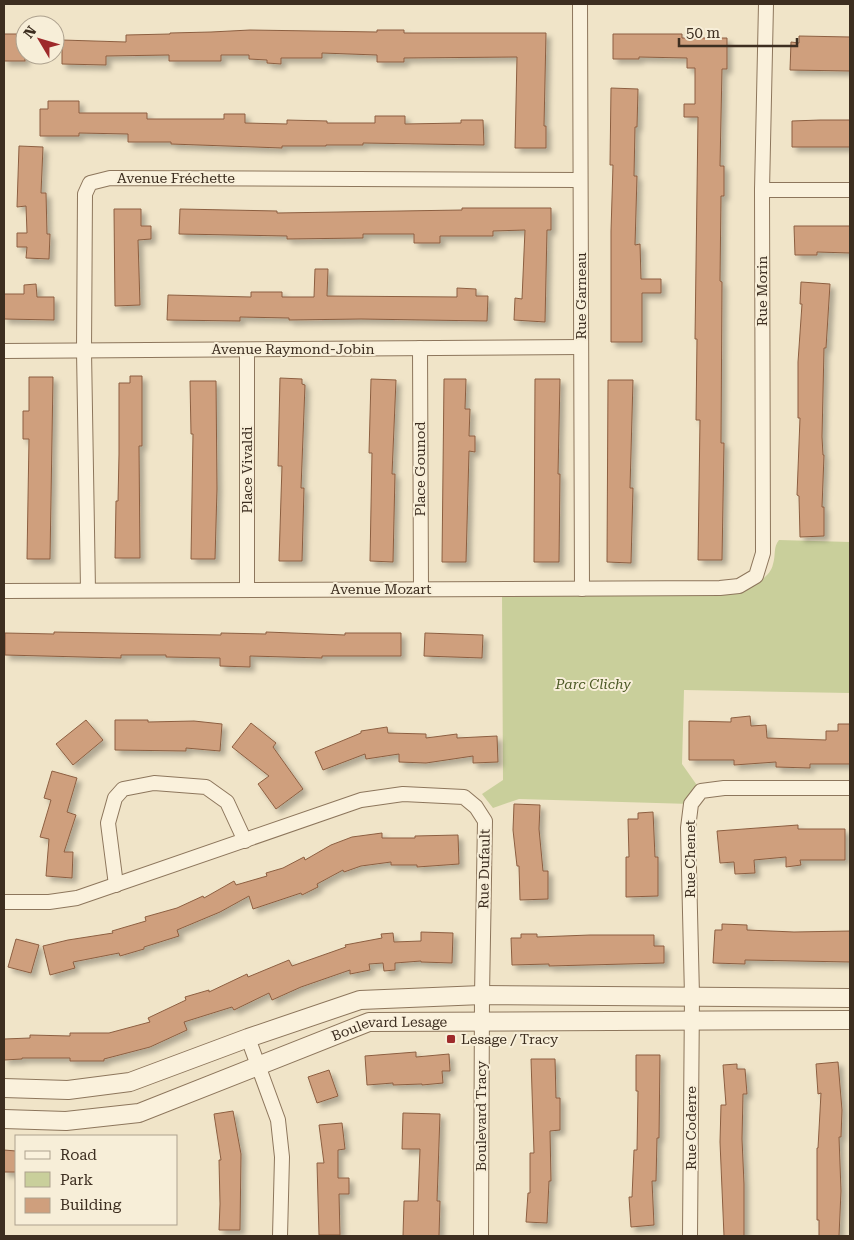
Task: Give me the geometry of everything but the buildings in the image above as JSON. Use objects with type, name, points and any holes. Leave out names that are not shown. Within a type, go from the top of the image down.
[{"type":"street","name":"Rue Garneau","points":[[580,4],[582,589]]},
{"type":"street","name":"Rue Morin","points":[[756,576],[762,553],[762,190],[766,4]]},
{"type":"street","name":"Avenue Fréchette","points":[[88,590],[84,351],[84,194],[90,183],[110,178],[580,180]]},
{"type":"street","points":[[762,190],[850,190]]},
{"type":"street","name":"Avenue Raymond-Jobin","points":[[4,352],[581,347]]},
{"type":"street","name":"Place Gounod","points":[[420,348],[421,589]]},
{"type":"street","name":"Place Vivaldi","points":[[247,350],[247,590]]},
{"type":"street","name":"Avenue Mozart","points":[[4,591],[720,588],[739,586],[756,576]]},
{"type":"street","points":[[116,885],[108,823],[115,798],[123,789],[154,782],[206,787],[227,802],[246,841]]},
{"type":"street","name":"Rue Chenet","points":[[691,1020],[688,828],[691,804],[701,791],[724,788],[850,788]]},
{"type":"street","name":"Rue Dufault","points":[[4,902],[49,902],[77,898],[361,800],[403,794],[464,797],[476,807],[485,820],[482,995]]},
{"type":"street","name":"Boulevard Lesage","points":[[4,1088],[68,1090],[130,1082],[248,1038],[360,1000],[482,995],[850,998]]},
{"type":"street","name":"Boulevard Tracy","points":[[481,1236],[482,995]]},
{"type":"street","name":"Rue Coderre","points":[[690,1236],[691,1020]]},
{"type":"street","name":"Boulevard Lesage","points":[[4,1119],[66,1121],[139,1113],[369,1022],[850,1020]]},
{"type":"street","points":[[248,1038],[278,1120],[282,1156],[280,1236]]},
{"type":"green space","name":"Parc Clichy","points":[[779,540],[850,542],[850,693],[684,690],[682,764],[701,791],[691,804],[519,799],[493,808],[482,794],[503,780],[502,593],[754,585],[772,568],[776,545]]},
{"type":"place","name":"Lesage / Tracy","points":[[451,1039]]}]
